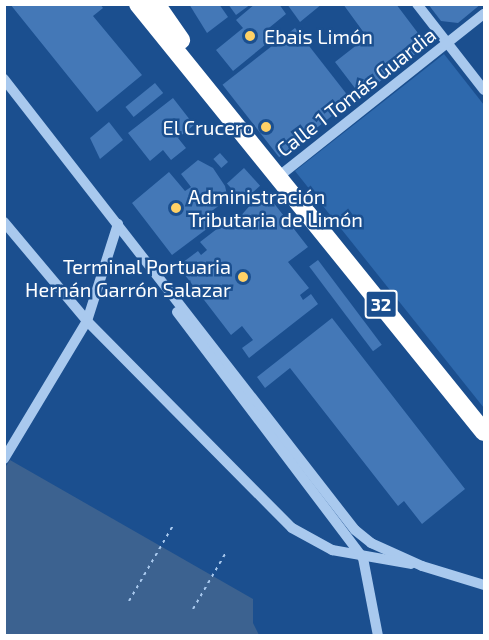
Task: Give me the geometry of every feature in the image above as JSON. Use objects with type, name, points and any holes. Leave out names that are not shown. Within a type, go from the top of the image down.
[{"type":"highway","name":"32","points":[[151,7],[278,177],[484,432]]},
{"type":"street","points":[[417,4],[484,90]]},
{"type":"street","name":"Calle 1 Tomás Guardia","points":[[278,177],[484,14]]},
{"type":"street","points":[[4,79],[355,530],[371,543],[422,566],[484,585]]},
{"type":"street","points":[[4,222],[87,321],[292,528],[332,550],[363,558],[422,566]]},
{"type":"street","points":[[7,455],[87,321],[118,224]]},
{"type":"street","points":[[118,224],[150,276],[363,558],[378,636]]},
{"type":"path","points":[[129,601],[172,527]]},
{"type":"path","points":[[193,609],[225,554]]},
{"type":"shaded area","points":[[444,54],[484,105],[484,408],[295,171]]},
{"type":"shaded area","points":[[10,460],[253,599],[253,623],[259,635],[5,636],[4,469]]},
{"type":"building","points":[[10,4],[100,4],[103,8],[93,16],[142,75],[97,112]]},
{"type":"building","points":[[189,4],[219,4],[228,17],[207,33]]},
{"type":"building","points":[[228,4],[251,4],[236,15]]},
{"type":"building","name":"Ebais Limón","points":[[255,4],[279,4],[286,14],[264,32],[271,40],[233,71],[216,50],[243,28],[236,20]]},
{"type":"building","points":[[287,4],[322,4],[300,22]]},
{"type":"building","points":[[343,4],[396,4],[427,45],[361,96],[335,62],[367,37]]},
{"type":"building","points":[[428,4],[481,4],[458,23],[441,21]]},
{"type":"building","points":[[295,28],[352,100],[279,157],[223,85]]},
{"type":"building","points":[[155,83],[163,93],[134,117],[125,107]]},
{"type":"building","points":[[173,98],[194,125],[178,138],[186,148],[171,160],[163,150],[150,161],[128,133]]},
{"type":"building","points":[[109,122],[123,140],[100,159],[90,138]]},
{"type":"building","points":[[220,153],[228,162],[221,168],[213,159]]},
{"type":"building","name":"Administración Tributaria de Limón","points":[[198,160],[213,168],[225,186],[228,199],[209,213],[216,222],[172,255],[132,203],[169,172],[185,191],[191,187],[181,174]]},
{"type":"building","name":"Administración Tributaria de Limón","points":[[244,168],[260,186],[243,201],[227,183]]},
{"type":"building","name":"Terminal Portuaria Hernán Garrón Salazar","points":[[266,193],[308,247],[288,262],[309,288],[300,295],[303,300],[311,294],[318,304],[249,358],[242,348],[253,340],[242,326],[231,335],[178,266],[198,251],[201,255],[207,250],[200,242],[235,215],[238,219],[253,202],[251,199]]},
{"type":"building","points":[[318,260],[382,345],[373,351],[309,267]]},
{"type":"building","points":[[332,318],[465,489],[422,524],[404,501],[398,506],[290,368],[265,388],[257,377]]},
{"type":"place","name":"Ebais Limón","points":[[250,36]]},
{"type":"place","name":"El Crucero","points":[[266,127]]},
{"type":"place","name":"Administración Tributaria de Limón","points":[[176,208]]},
{"type":"place","name":"Terminal Portuaria Hernán Garrón Salazar","points":[[243,277]]}]
